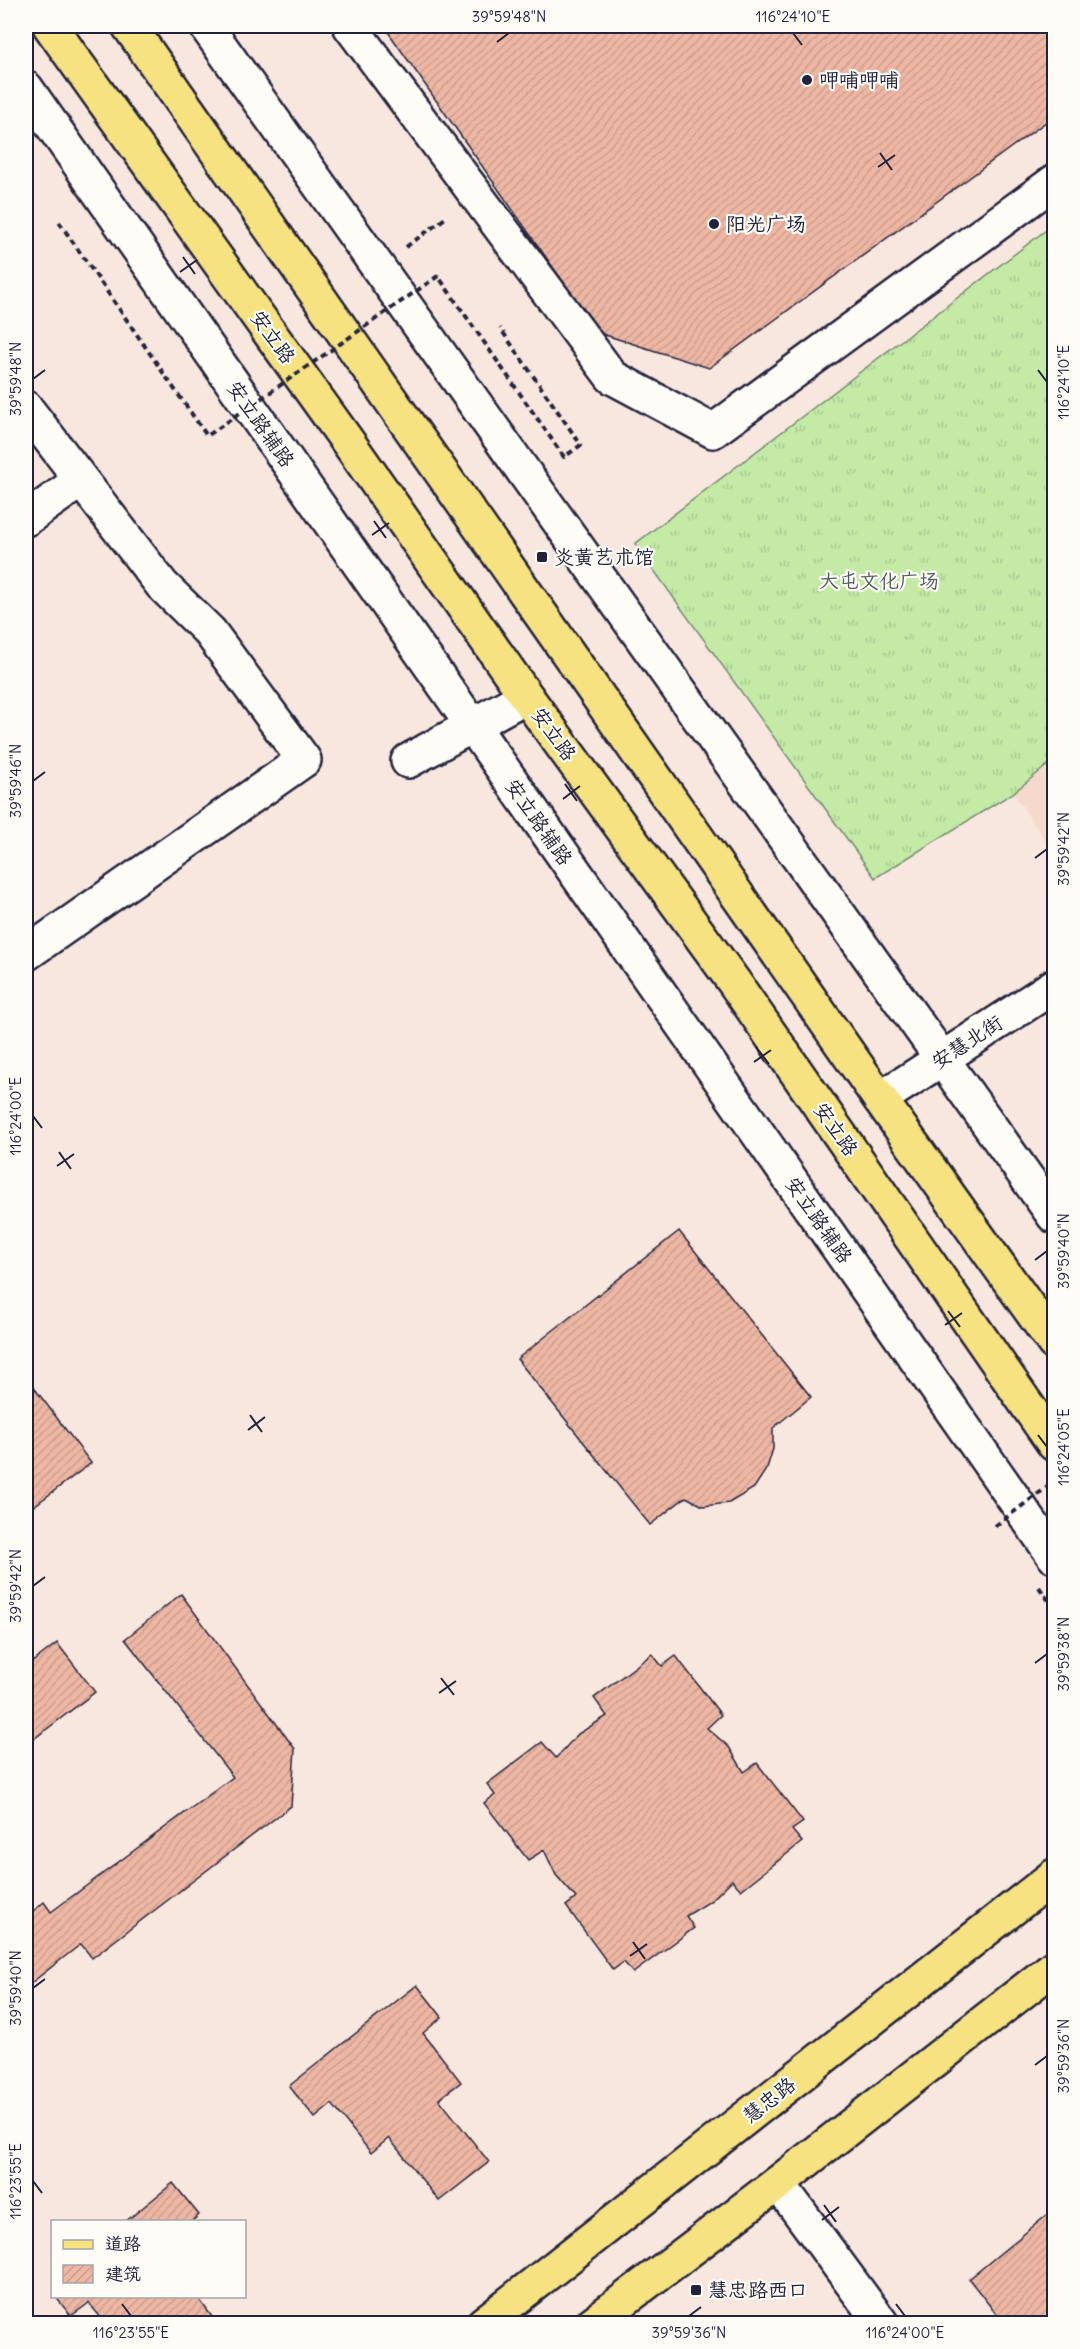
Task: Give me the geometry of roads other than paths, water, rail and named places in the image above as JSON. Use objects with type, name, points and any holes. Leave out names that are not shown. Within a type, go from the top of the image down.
[{"type":"main road","name":"安立路","points":[[50,26],[353,449],[526,696],[734,982],[1054,1444]]},
{"type":"main road","points":[[129,26],[880,1099],[1054,1343]]},
{"type":"main road","name":"慧忠路","points":[[483,2324],[1054,1876]]},
{"type":"main road","points":[[592,2324],[778,2183],[1054,1967]]},
{"type":"street","points":[[206,26],[1054,1216]]},
{"type":"street","points":[[350,26],[612,377],[713,431],[1054,182]]},
{"type":"street","name":"安立路辅路","points":[[26,88],[1054,1556]]},
{"type":"street","points":[[26,408],[162,585],[210,632],[304,760],[26,954]]},
{"type":"street","points":[[26,519],[81,480]]},
{"type":"street","points":[[408,762],[526,696]]},
{"type":"street","name":"安慧北街","points":[[880,1099],[1054,986]]},
{"type":"street","points":[[778,2183],[882,2324]]},
{"type":"place","name":"呷哺呷哺","points":[[807,80]]},
{"type":"place","name":"阳光广场","points":[[714,224]]},
{"type":"place","name":"炎黄艺术馆","points":[[542,557]]},
{"type":"place","name":"慧忠路西口","points":[[696,2290]]},
{"type":"park label","name":"大屯文化广场","points":[[879,581]]}]
